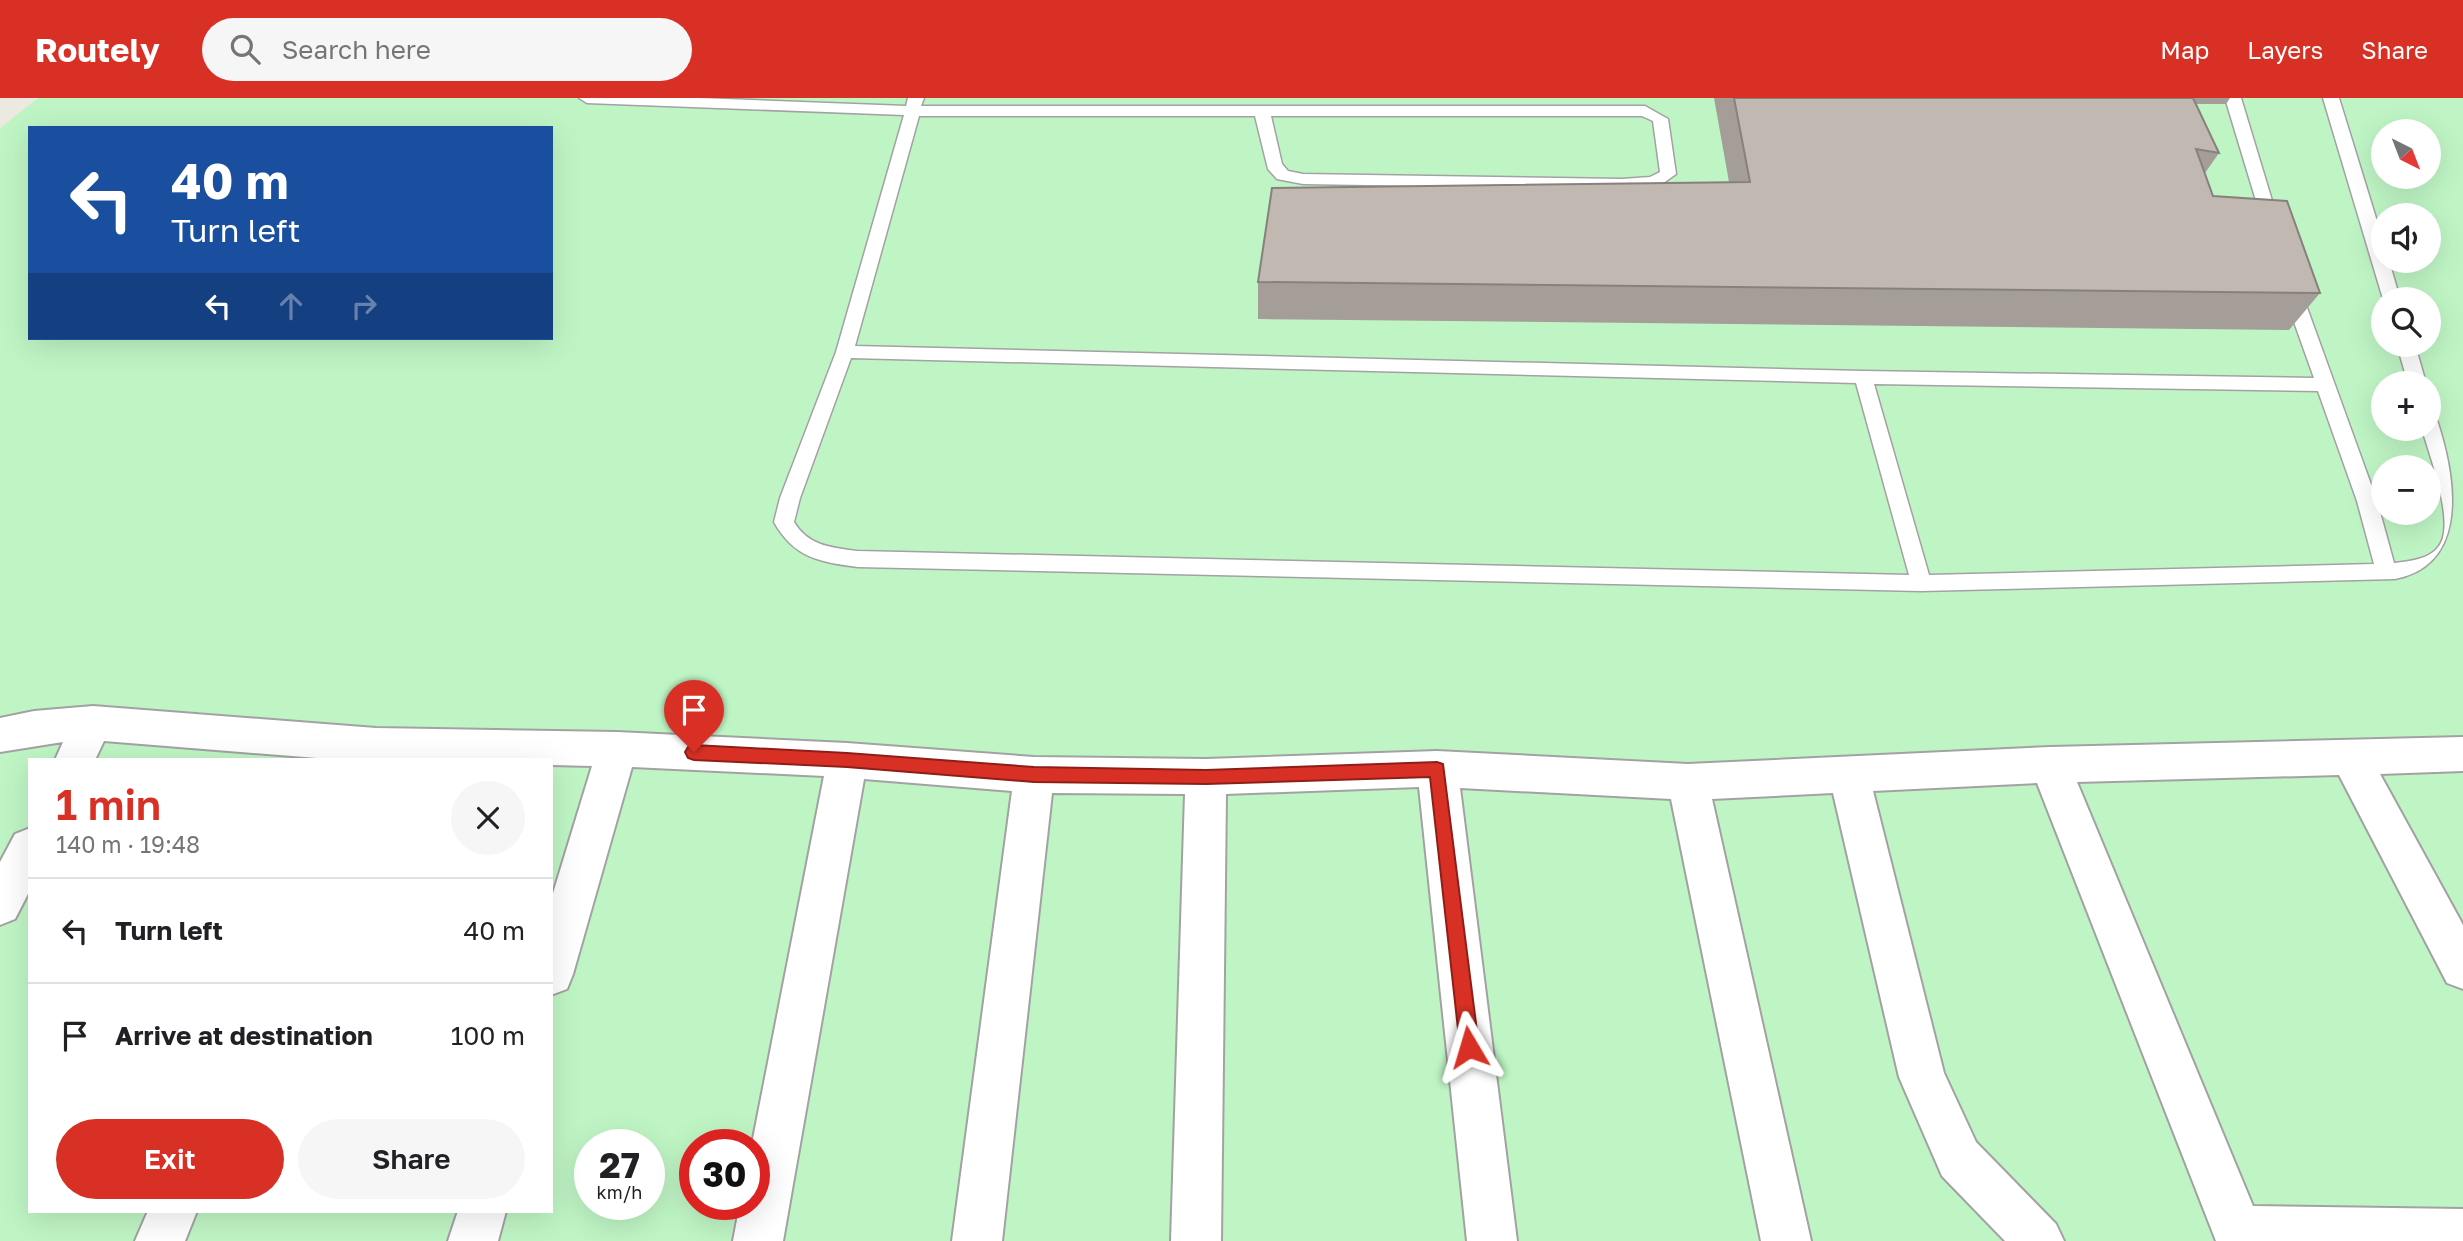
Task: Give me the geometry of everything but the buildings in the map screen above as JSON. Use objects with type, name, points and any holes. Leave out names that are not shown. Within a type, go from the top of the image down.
[{"type":"street","points":[[0,736],[34,727],[93,723],[373,752],[617,749],[847,760],[1034,775],[1206,777],[1437,769],[1688,782],[2050,765],[2463,754]]},
{"type":"street","points":[[76,758],[93,723]]},
{"type":"street","points":[[553,967],[617,749]]},
{"type":"street","points":[[2351,759],[2463,968]]},
{"type":"street","points":[[758,1241],[847,760]]},
{"type":"street","points":[[2050,765],[2239,1236],[2463,1234]]},
{"type":"street","points":[[1437,769],[1492,1241]]},
{"type":"street","points":[[977,1241],[1034,775]]},
{"type":"street","points":[[1849,776],[1922,1077],[1959,1159],[2039,1241]]},
{"type":"street","points":[[1196,1241],[1206,777]]},
{"type":"street","points":[[1688,782],[1786,1241]]},
{"type":"street","points":[[0,905],[28,851]]},
{"type":"street","points":[[160,1241],[172,1213]]},
{"type":"street","points":[[473,1241],[481,1213]]},
{"type":"lane","points":[[587,98],[914,104],[1224,104],[1262,111],[1645,111],[1660,119],[1668,174],[1653,182],[1622,184],[1303,179],[1283,175],[1274,166],[1262,111]]},
{"type":"lane","points":[[2232,98],[2277,243]]},
{"type":"lane","points":[[2331,98],[2388,287]]},
{"type":"lane","points":[[914,104],[845,352],[790,498],[784,522],[794,538],[806,548],[822,555],[858,559],[1921,583],[2386,572],[2407,570],[2436,561],[2456,548],[2447,483],[2434,441]]},
{"type":"lane","points":[[2285,270],[2324,385],[2358,469],[2378,530],[2386,572]]},
{"type":"lane","points":[[845,352],[1863,377],[2324,385]]},
{"type":"lane","points":[[1863,377],[1921,583]]},
{"type":"green space","points":[[38,98],[2463,98],[2463,1241],[0,1241],[0,128]]},
{"type":"route","points":[[694,752],[847,760],[1034,775],[1206,777],[1437,769],[1469,1047]]}]
